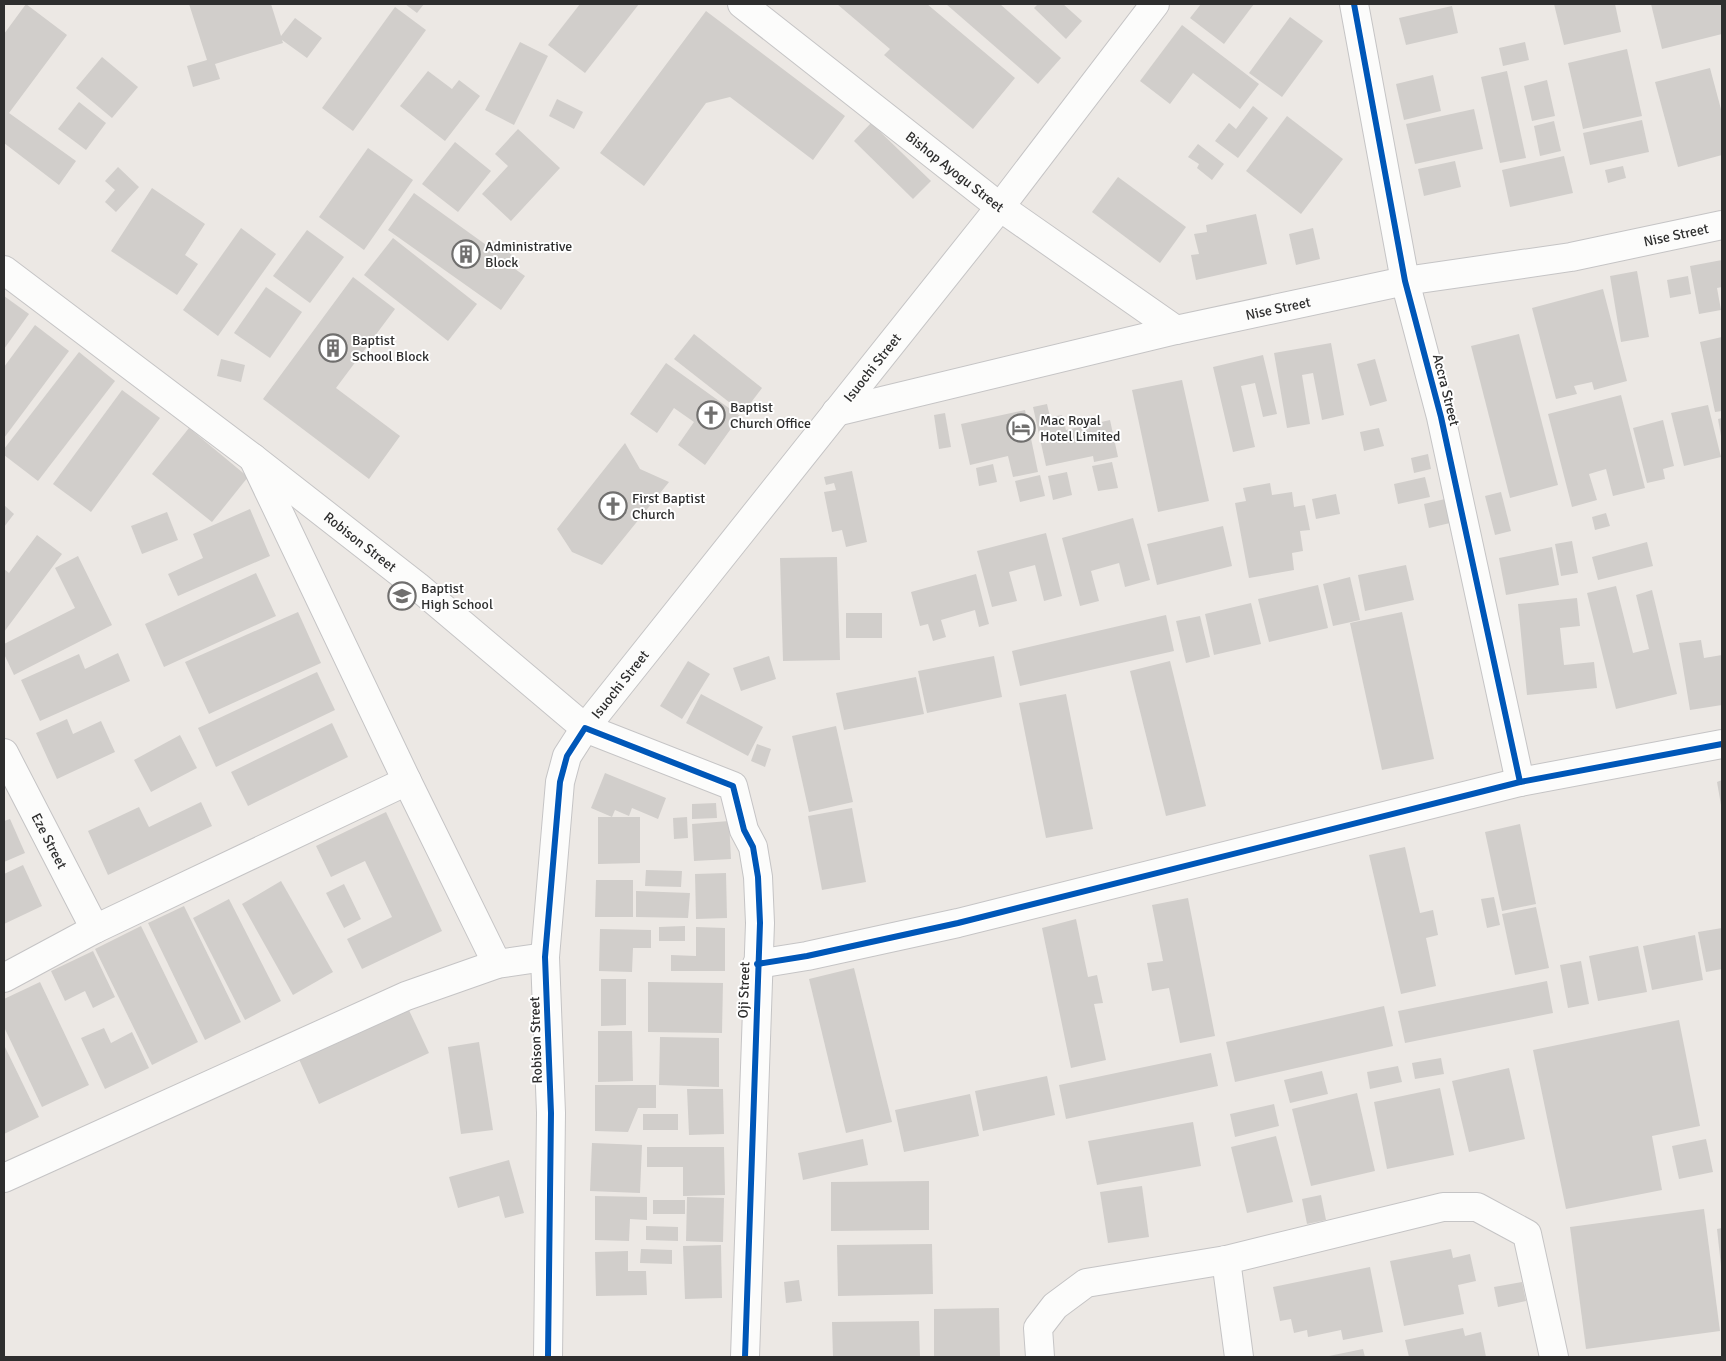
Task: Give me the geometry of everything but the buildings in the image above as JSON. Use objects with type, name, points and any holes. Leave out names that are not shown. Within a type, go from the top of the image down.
[{"type":"street","name":"Bishop Ayogu Street","points":[[742,4],[1000,207],[1176,330]]},
{"type":"street","name":"Isuochi Street","points":[[585,728],[1000,207],[1155,4]]},
{"type":"street","name":"Accra Street","points":[[1354,4],[1405,281],[1441,417],[1520,782]]},
{"type":"street","name":"Nise Street","points":[[836,412],[1176,330],[1405,281],[1571,258],[1722,225]]},
{"type":"street","name":"Robison Street","points":[[4,270],[253,458],[417,586],[585,728],[567,756],[560,782],[545,957],[550,1114],[548,1357]]},
{"type":"street","points":[[253,458],[407,782],[497,964]]},
{"type":"street","name":"Oji Street","points":[[585,728],[733,786],[744,830],[753,847],[758,876],[760,923],[757,964],[745,1357]]},
{"type":"street","points":[[757,964],[807,956],[958,923],[1520,782],[1722,744]]},
{"type":"street","name":"Eze Street","points":[[4,753],[95,930]]},
{"type":"street","points":[[4,978],[95,930],[407,782]]},
{"type":"street","points":[[4,1178],[406,996],[497,964],[545,957]]},
{"type":"street","points":[[1040,1357],[1038,1328],[1055,1306],[1086,1283],[1226,1260],[1443,1207],[1477,1207],[1527,1234],[1554,1357]]},
{"type":"street","points":[[1226,1260],[1239,1357]]},
{"type":"cycle path","points":[[1354,4],[1405,281],[1441,417],[1520,782]]},
{"type":"cycle path","points":[[548,1357],[551,1113],[545,957],[560,782],[567,756],[585,728],[733,786],[744,830],[753,847],[758,877],[760,923],[745,1357]]},
{"type":"cycle path","points":[[757,964],[807,956],[958,923],[1520,782],[1722,744]]},
{"type":"place","name":"Administrative Block","points":[[466,254]]},
{"type":"place","name":"Baptist School Block","points":[[333,348]]},
{"type":"place","name":"Baptist Church Office","points":[[711,415]]},
{"type":"place","name":"Mac Royal Hotel Limited","points":[[1021,428]]},
{"type":"place","name":"First Baptist Church","points":[[613,506]]},
{"type":"place","name":"Baptist High School","points":[[402,596]]}]
